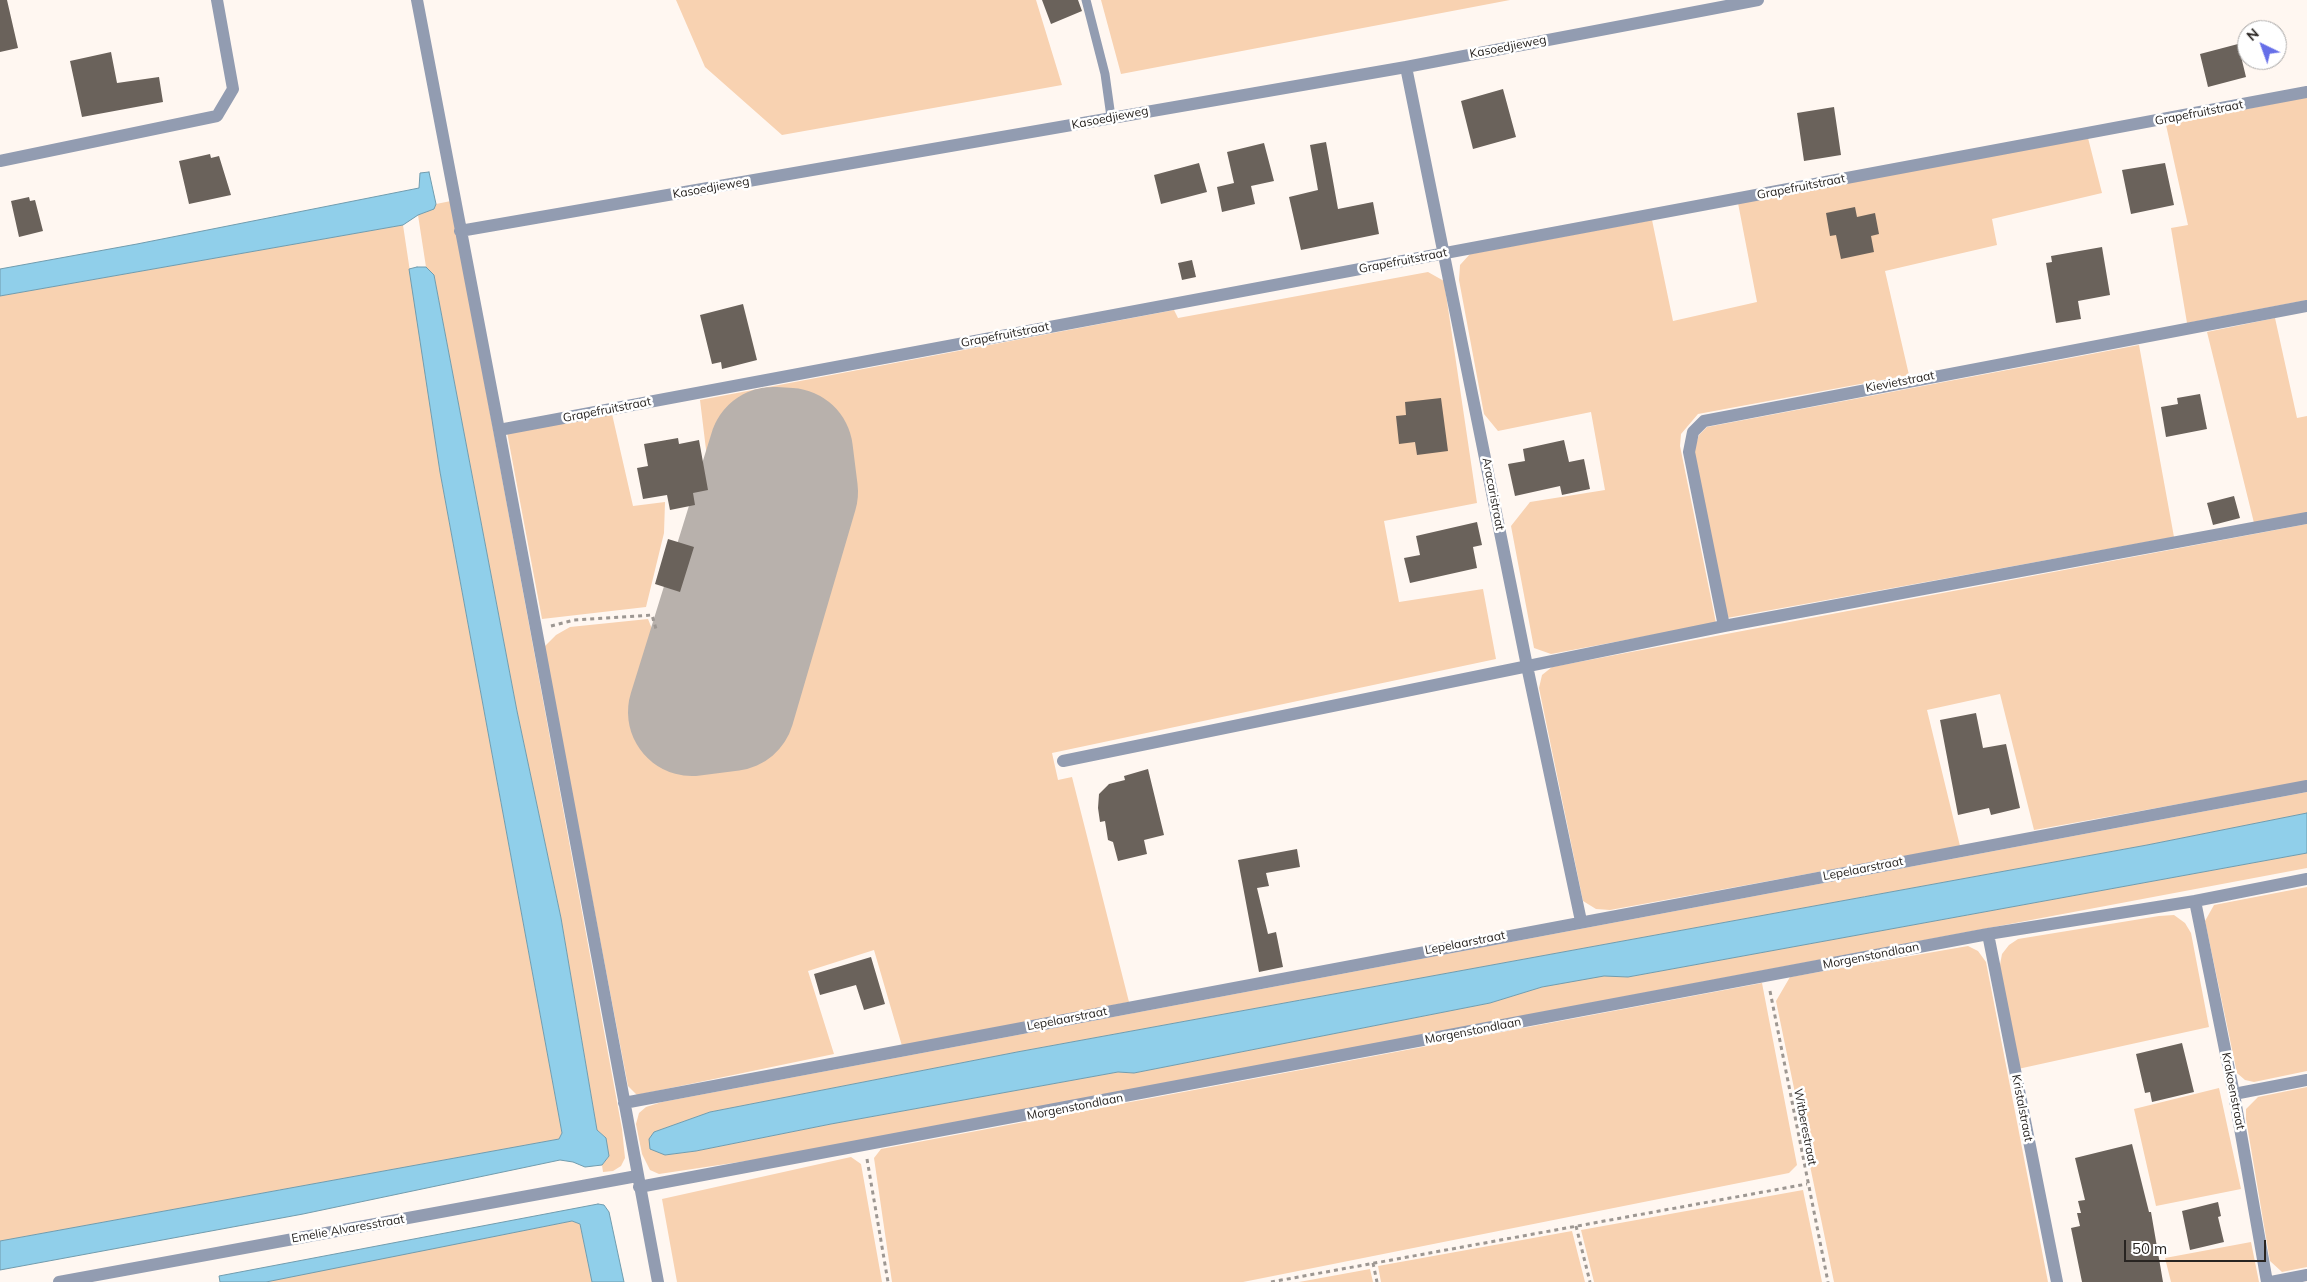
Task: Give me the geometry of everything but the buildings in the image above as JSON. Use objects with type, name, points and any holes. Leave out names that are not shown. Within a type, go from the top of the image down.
[{"type":"street","points":[[0,160],[217,116],[233,89],[217,0]]},
{"type":"street","points":[[417,0],[658,1282]]},
{"type":"street","name":"Kasoedjieweg","points":[[460,231],[1406,67],[1758,0]]},
{"type":"street","name":"Aracaristraat","points":[[1406,67],[1527,666],[1581,921]]},
{"type":"street","name":"Grapefruitstraat","points":[[499,430],[2307,92]]},
{"type":"street","name":"Kievietstraat","points":[[1724,626],[1689,452],[1693,432],[1704,421],[2307,306]]},
{"type":"street","points":[[1063,761],[1724,626],[2307,518]]},
{"type":"street","name":"Lepelaarstraat","points":[[624,1103],[1581,921],[2307,786]]},
{"type":"street","name":"Morgenstondlaan","points":[[638,1182],[864,1147],[1988,934],[2195,901],[2307,879]]},
{"type":"street","name":"Krakoenstraat","points":[[2195,901],[2269,1282]]},
{"type":"street","name":"Kristalstraat","points":[[1988,934],[2057,1282]]},
{"type":"street","points":[[2234,1094],[2307,1080]]},
{"type":"street","name":"Emelie Alvaresstraat","points":[[59,1282],[638,1182]]},
{"type":"street","points":[[2269,1282],[2307,1275]]},
{"type":"lane","points":[[1086,0],[1105,74],[1111,117]]},
{"type":"path","points":[[535,630],[574,620],[652,615],[656,628]]},
{"type":"path","name":"Witberestraat","points":[[1767,976],[1828,1282]]},
{"type":"path","points":[[864,1147],[888,1282]]},
{"type":"path","points":[[1271,1282],[1807,1184]]},
{"type":"path","points":[[1576,1226],[1590,1282]]},
{"type":"path","points":[[1373,1263],[1377,1282]]},
{"type":"shaded area","points":[[676,0],[1036,0],[1062,85],[782,135],[705,67]]},
{"type":"shaded area","points":[[1101,0],[1510,0],[1121,74]]},
{"type":"shaded area","points":[[2307,97],[2307,300],[2187,323],[2171,228],[2188,225],[2166,125]]},
{"type":"shaded area","points":[[2088,138],[2102,193],[1992,219],[1997,245],[1885,271],[1909,375],[1698,414],[1681,434],[1680,446],[1716,623],[1551,654],[1534,648],[1511,526],[1530,502],[1605,490],[1591,412],[1498,431],[1484,414],[1459,280],[1460,265],[1470,254],[1652,220],[1673,321],[1757,302],[1738,203]]},
{"type":"shaded area","points":[[451,201],[622,1129],[625,1158],[621,1166],[613,1171],[603,1172],[602,1165],[609,1156],[606,1138],[597,1130],[561,918],[517,711],[434,275],[426,267],[418,215],[433,209],[436,204]]},
{"type":"shaded area","points":[[403,225],[440,472],[562,1133],[559,1139],[0,1241],[0,296]]},
{"type":"shaded area","points":[[1428,272],[1444,281],[1477,503],[1384,521],[1399,602],[1483,589],[1496,659],[1052,753],[1058,780],[1072,777],[1129,1002],[902,1046],[874,950],[808,971],[834,1054],[637,1095],[628,1086],[544,647],[556,635],[570,627],[648,619],[654,634],[712,634],[686,715],[734,709],[799,491],[792,445],[769,446],[755,496],[712,499],[700,400],[1174,310],[1178,318]]},
{"type":"shaded area","points":[[2275,318],[2297,418],[2307,416],[2307,513],[2254,523],[2207,332]]},
{"type":"shaded area","points":[[2139,345],[2174,537],[1727,618],[1693,452],[1699,435],[1707,427]]},
{"type":"shaded area","points":[[612,414],[633,506],[665,502],[664,533],[646,607],[542,619],[507,432]]},
{"type":"shaded area","points":[[2307,524],[2307,781],[2034,830],[2000,694],[1927,710],[1960,846],[1610,910],[1596,909],[1583,901],[1539,688],[1542,675],[1552,667]]},
{"type":"shaded area","points":[[2307,792],[2307,813],[2147,845],[1017,1052],[710,1112],[654,1132],[665,1155],[696,1151],[831,1124],[1118,1072],[1134,1073],[1490,1003],[1542,987],[1604,975],[1628,977],[2307,853],[2307,868],[773,1157],[659,1174],[650,1170],[642,1154],[636,1124],[639,1113],[646,1107],[662,1102]]},
{"type":"shaded area","points":[[2307,887],[2307,1071],[2254,1082],[2245,1080],[2237,1073],[2205,921],[2214,905]]},
{"type":"shaded area","points":[[2174,915],[2185,923],[2191,933],[2209,1027],[2018,1069],[1999,970],[2002,954],[2009,945],[2018,939]]},
{"type":"shaded area","points":[[1968,946],[1978,951],[1986,962],[2048,1282],[1834,1282],[1776,1001],[1790,977]]},
{"type":"shaded area","points":[[1762,983],[1797,1165],[1789,1173],[1243,1282],[892,1282],[874,1158],[881,1149]]},
{"type":"shaded area","points":[[2307,1087],[2307,1267],[2282,1272],[2270,1261],[2246,1119],[2246,1109],[2258,1097]]},
{"type":"shaded area","points":[[2219,1088],[2241,1189],[2156,1206],[2134,1109]]},
{"type":"shaded area","points":[[851,1157],[861,1164],[882,1282],[677,1282],[662,1199]]},
{"type":"shaded area","points":[[1803,1190],[1822,1282],[1594,1282],[1581,1230]]},
{"type":"shaded area","points":[[572,1221],[580,1224],[592,1282],[262,1282]]},
{"type":"shaded area","points":[[1572,1231],[1585,1282],[1381,1282],[1378,1266]]},
{"type":"shaded area","points":[[2251,1242],[2259,1282],[2171,1282],[2165,1258]]},
{"type":"shaded area","points":[[1370,1269],[1373,1282],[1299,1282]]},
{"type":"water","points":[[429,172],[436,204],[434,209],[418,215],[403,225],[0,296],[0,269],[419,188],[420,173]]},
{"type":"water","points":[[426,267],[434,275],[517,711],[561,918],[597,1130],[606,1138],[609,1156],[602,1165],[585,1167],[573,1162],[560,1160],[303,1214],[0,1270],[0,1241],[559,1139],[562,1133],[440,472],[409,269]]},
{"type":"water","points":[[2307,813],[2307,853],[1628,977],[1604,976],[1542,987],[1490,1003],[1134,1073],[1118,1072],[831,1124],[696,1151],[665,1155],[650,1149],[649,1139],[654,1132],[710,1112],[1017,1052],[2147,845]]},
{"type":"water","points":[[598,1204],[604,1205],[609,1212],[624,1282],[592,1282],[580,1224],[572,1221],[266,1282],[220,1282],[219,1276]]},
{"type":"runway","points":[[773,451],[789,452],[794,492],[731,707],[692,712],[773,451]]}]
